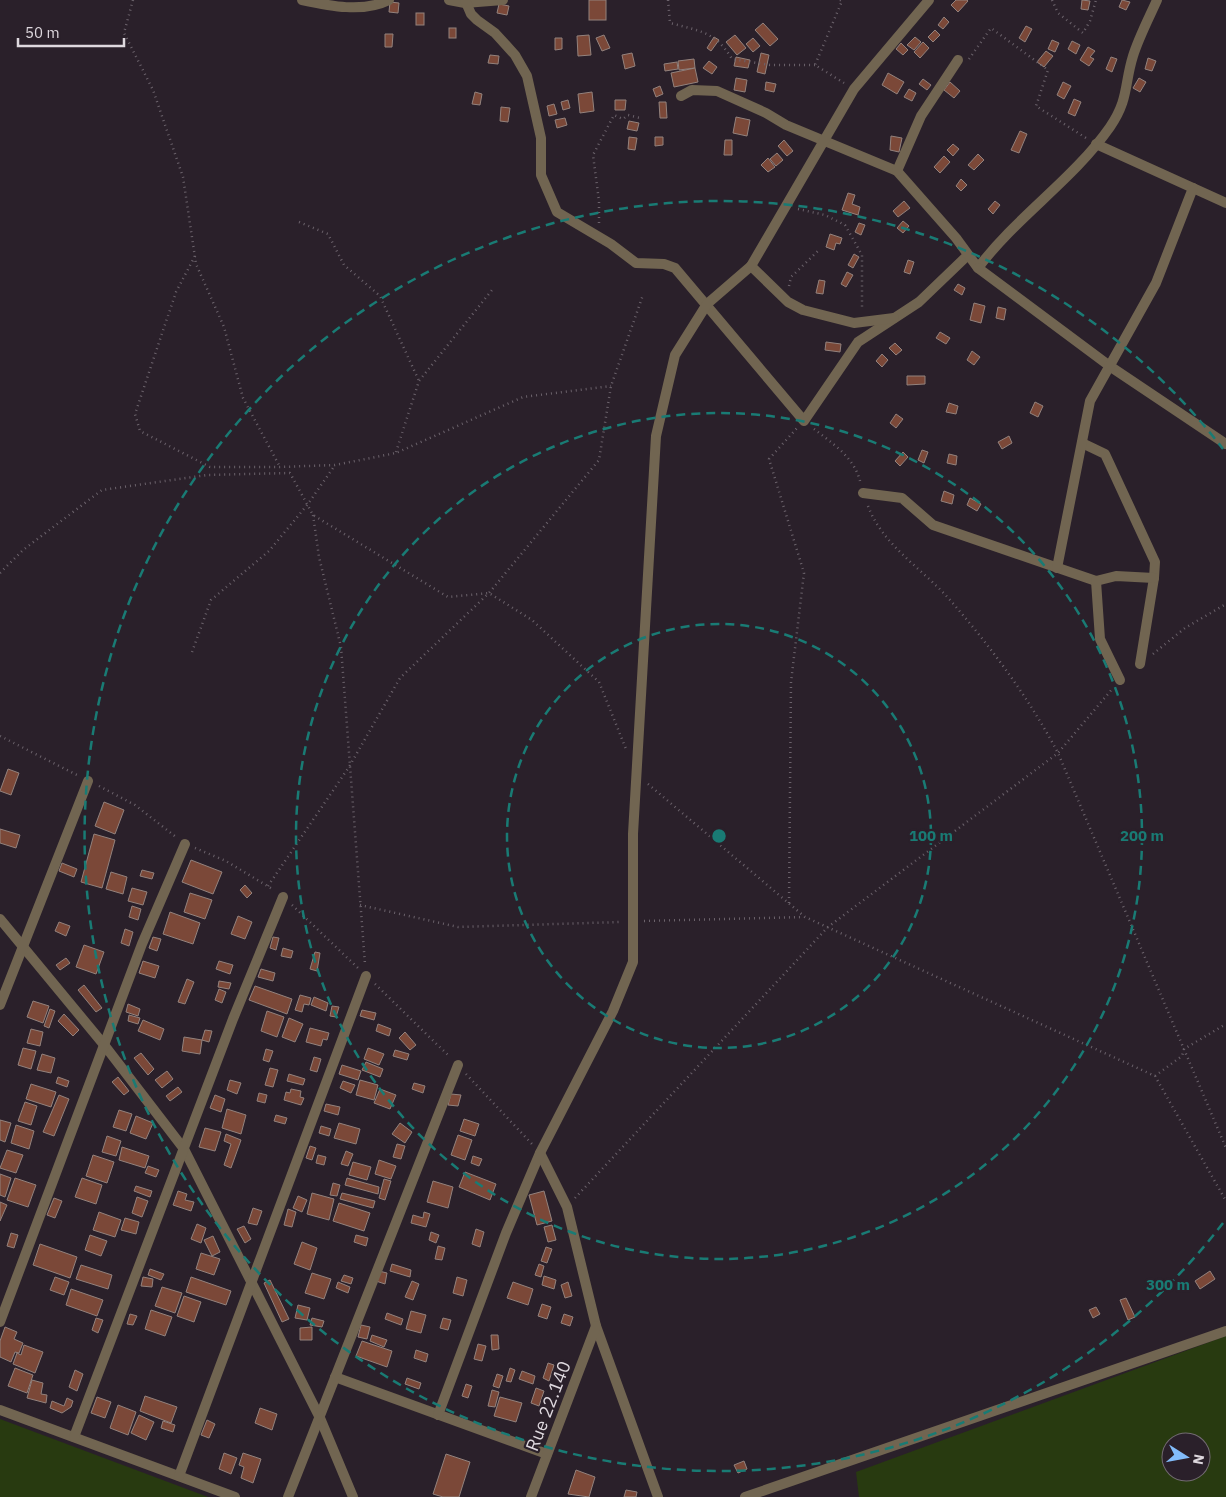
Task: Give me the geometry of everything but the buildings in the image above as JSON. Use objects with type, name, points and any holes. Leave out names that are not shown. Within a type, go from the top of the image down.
[{"type":"street","points":[[302,0],[350,8],[375,5],[389,0]]},
{"type":"street","points":[[449,0],[503,0]]},
{"type":"street","points":[[438,1415],[506,1233],[540,1153],[629,976],[633,962],[636,773],[656,436],[675,355],[707,304],[751,266],[854,89],[929,0]]},
{"type":"street","points":[[978,268],[1011,229],[1096,144],[1124,102],[1133,57],[1157,0]]},
{"type":"street","points":[[465,1],[476,20],[495,33],[515,55],[527,76],[541,138],[542,175],[557,212],[611,244],[636,263],[664,264],[676,268],[804,420],[858,342],[920,302],[968,254]]},
{"type":"street","points":[[897,172],[922,116],[958,60]]},
{"type":"street","points":[[681,96],[692,90],[717,91],[824,141],[897,172],[919,194],[978,268],[1111,367],[1226,444]]},
{"type":"street","points":[[1096,144],[1226,203]]},
{"type":"street","points":[[1057,568],[1090,401],[1111,367],[1156,283],[1193,188]]},
{"type":"street","points":[[751,266],[788,302],[811,312],[843,321],[862,323],[899,317]]},
{"type":"street","points":[[1082,443],[1105,454],[1154,559],[1154,578],[1140,664]]},
{"type":"street","points":[[864,493],[902,498],[933,525],[1096,581],[1116,576],[1154,578]]},
{"type":"street","points":[[1096,581],[1100,639],[1120,680]]},
{"type":"street","points":[[0,1006],[22,945],[88,780]]},
{"type":"street","points":[[0,1322],[142,944],[185,844]]},
{"type":"street","points":[[74,1437],[283,897]]},
{"type":"street","points":[[0,919],[105,1046],[184,1149],[320,1418],[354,1497]]},
{"type":"street","points":[[179,1476],[366,976]]},
{"type":"street","points":[[288,1497],[458,1065]]},
{"type":"street","points":[[540,1153],[567,1207],[596,1326],[658,1497]]},
{"type":"street","name":"Rue 22.140","points":[[530,1497],[596,1326]]},
{"type":"street","points":[[745,1497],[1226,1331]]},
{"type":"street","points":[[335,1377],[547,1454]]},
{"type":"street","points":[[0,1410],[235,1497]]},
{"type":"path","points":[[134,0],[124,33],[153,90],[183,177],[196,264],[224,327],[243,398],[280,468]]},
{"type":"path","points":[[668,0],[670,23],[710,34],[723,45],[732,59],[770,65],[815,65],[854,89]]},
{"type":"path","points":[[815,65],[842,1],[840,0]]},
{"type":"path","points":[[1052,0],[1058,13],[1083,33],[1090,21],[1096,0]]},
{"type":"path","points":[[958,60],[970,59],[991,28],[1048,70],[1036,106],[1096,144]]},
{"type":"path","points":[[611,244],[599,224],[599,201],[593,155],[614,115],[623,119],[628,115],[640,118]]},
{"type":"path","points":[[789,202],[800,210],[826,215],[845,225],[862,255],[862,323]]},
{"type":"path","points":[[299,222],[328,234],[344,265],[380,296],[419,381]]},
{"type":"path","points":[[788,302],[791,277],[819,250]]},
{"type":"path","points":[[195,256],[176,292],[135,414],[140,431],[210,467],[280,468],[336,465],[396,453],[523,397],[611,386]]},
{"type":"path","points":[[396,453],[419,381],[492,290]]},
{"type":"path","points":[[268,886],[349,766],[400,678],[489,593],[599,460],[611,386],[643,295]]},
{"type":"path","points":[[789,903],[791,682],[804,573],[770,459],[804,420],[847,456],[858,474],[870,512],[887,537],[907,560],[949,599],[1010,675],[1037,714],[1058,753],[1226,1148]]},
{"type":"path","points":[[192,652],[211,600],[269,551],[308,504],[336,465]]},
{"type":"path","points":[[313,515],[319,557],[341,647],[366,976]]},
{"type":"path","points":[[1140,664],[1185,628],[1226,604]]},
{"type":"path","points":[[567,1207],[828,927],[1058,753],[1120,680]]},
{"type":"path","points":[[0,736],[135,805],[185,844],[226,861],[283,897],[458,1065],[540,1153]]},
{"type":"path","points":[[360,905],[458,927],[804,916]]},
{"type":"path","points":[[1155,1076],[1182,1056],[1184,1049],[1226,1024]]},
{"type":"green space","points":[[1226,1336],[1226,1497],[859,1497],[856,1472]]},
{"type":"green space","points":[[0,1419],[208,1497],[0,1497]]}]
